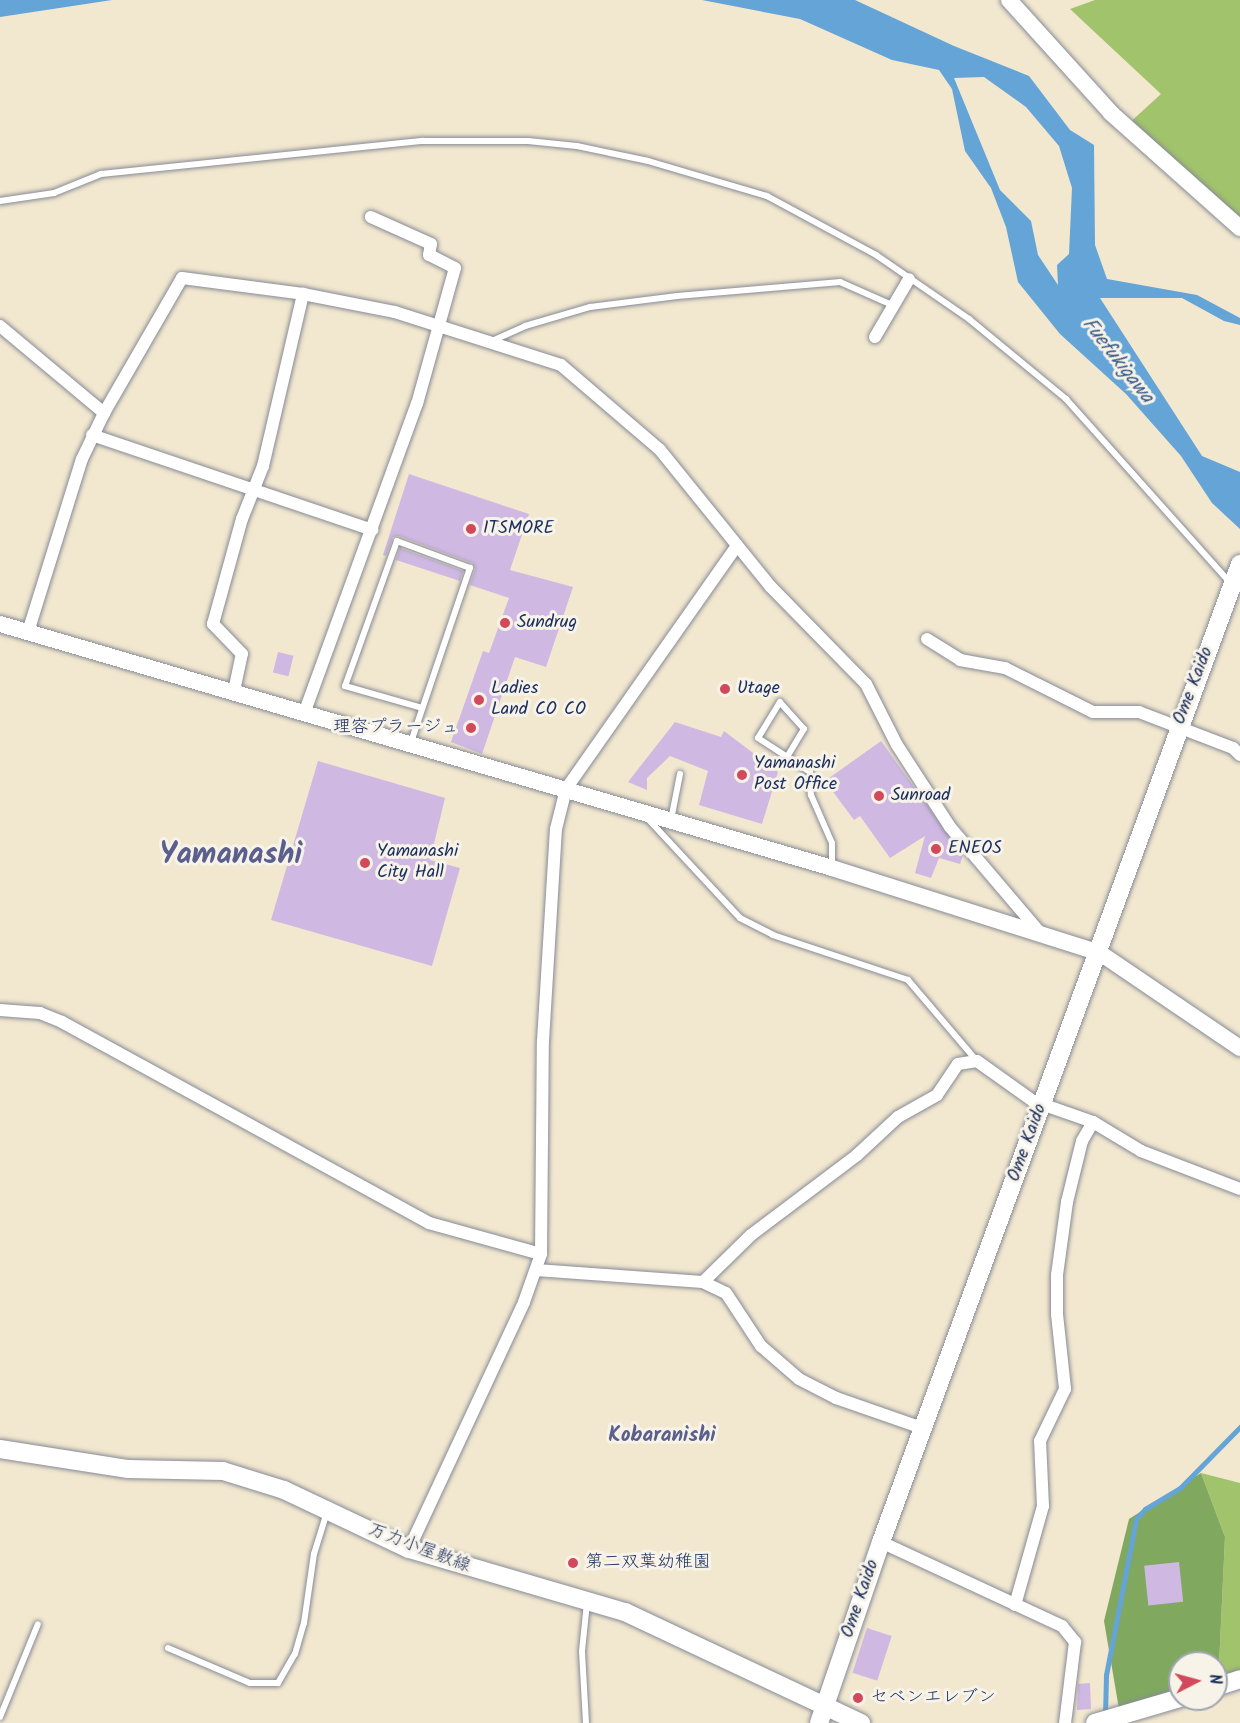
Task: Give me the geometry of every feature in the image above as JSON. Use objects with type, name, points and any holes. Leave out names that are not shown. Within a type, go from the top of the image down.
[{"type":"main road","name":"Ome Kaido","points":[[822,1715],[881,1542],[925,1429],[1042,1105],[1100,953],[1178,729],[1236,573]]},
{"type":"main road","name":"万力小屋敷線","points":[[0,1449],[128,1469],[223,1471],[284,1490],[409,1549],[492,1576],[587,1599],[690,1640],[822,1715],[861,1723]]},
{"type":"main road","points":[[1095,1723],[1120,1719],[1168,1702]]},
{"type":"street","points":[[1009,0],[1111,113],[1240,228]]},
{"type":"street","points":[[305,711],[417,404],[436,328],[455,268],[429,255],[431,244],[371,217]]},
{"type":"street","points":[[28,632],[60,523],[92,435],[182,278],[303,294],[394,312],[436,328],[491,342],[561,365],[660,450],[736,548],[866,684],[897,745],[950,827],[1041,934]]},
{"type":"street","points":[[875,337],[909,279]]},
{"type":"street","points":[[234,691],[242,654],[213,624],[284,388],[303,294]]},
{"type":"street","points":[[0,326],[104,413]]},
{"type":"street","points":[[92,435],[372,530]]},
{"type":"street","points":[[409,1549],[536,1270],[541,1254],[543,1041],[556,829],[566,789],[736,548]]},
{"type":"street","points":[[0,624],[305,711],[832,867],[1100,953],[1240,1048]]},
{"type":"street","points":[[927,639],[960,660],[1005,668],[1093,712],[1139,712],[1178,729],[1233,747],[1240,756]]},
{"type":"street","points":[[0,1010],[40,1013],[62,1023],[429,1222],[541,1254]]},
{"type":"street","points":[[703,1282],[751,1235],[857,1155],[898,1117],[937,1095],[958,1064],[977,1061],[1042,1105],[1093,1122],[1141,1151],[1240,1189]]},
{"type":"street","points":[[1015,1605],[1043,1506],[1041,1441],[1065,1389],[1057,1314],[1057,1275],[1067,1202],[1082,1141],[1093,1122]]},
{"type":"street","points":[[536,1270],[703,1282],[726,1293],[761,1346],[799,1379],[836,1398],[925,1429]]},
{"type":"street","points":[[881,1542],[1062,1626],[1075,1642],[1065,1723]]},
{"type":"lane","points":[[0,201],[54,194],[101,174],[423,141],[528,141],[648,161],[767,196],[876,255],[969,319],[1065,399],[1236,573]]},
{"type":"lane","points":[[491,342],[525,326],[590,307],[677,296],[840,282],[892,305]]},
{"type":"lane","points":[[411,742],[470,568],[397,541],[345,686],[422,708]]},
{"type":"lane","points":[[787,757],[804,729],[780,702],[758,738],[787,757],[810,772],[811,795],[832,843],[832,867]]},
{"type":"lane","points":[[671,820],[680,774]]},
{"type":"lane","points":[[642,812],[740,918],[773,935],[908,980],[977,1061]]},
{"type":"lane","points":[[168,1648],[250,1683],[279,1683],[295,1654],[304,1623],[314,1554],[327,1512]]},
{"type":"lane","points":[[586,1723],[582,1651],[587,1599]]},
{"type":"lane","points":[[0,1717],[38,1624]]},
{"type":"green space","points":[[1095,0],[1240,0],[1240,227],[1126,126],[1161,94],[1070,9]]},
{"type":"green space","points":[[1201,1473],[1240,1483],[1240,1679],[1228,1683],[1228,1651],[1220,1651],[1225,1537]]},
{"type":"green space","points":[[1201,1473],[1225,1537],[1220,1651],[1168,1651],[1168,1701],[1120,1715],[1104,1621],[1129,1519]]},
{"type":"water","points":[[0,0],[112,0],[0,17]]},
{"type":"water","name":"Fuefukigawa","points":[[702,0],[855,0],[954,46],[1029,76],[1070,130],[1094,145],[1095,245],[1107,279],[1197,295],[1240,318],[1240,325],[1224,321],[1182,298],[1100,298],[1202,456],[1240,472],[1240,529],[1212,503],[1181,456],[1126,394],[1060,334],[1018,282],[1006,227],[991,188],[965,151],[952,89],[939,70],[892,60],[800,19]],"holes":[[[984,77],[1026,107],[1059,146],[1072,188],[1069,254],[1057,265],[1058,285],[1038,255],[1031,221],[1000,190],[954,78]]]},
{"type":"building","points":[[409,474],[529,514],[510,570],[573,587],[546,667],[515,657],[482,754],[451,742],[483,651],[489,653],[509,598],[470,585],[475,569],[472,563],[399,536],[393,537],[386,556],[383,555]]},
{"type":"building","points":[[400,548],[463,571],[460,581],[396,560]]},
{"type":"building","points":[[278,652],[294,656],[288,676],[273,672]]},
{"type":"building","name":"Yamanashi Post Office","points":[[675,722],[721,737],[724,731],[778,772],[762,824],[699,805],[708,771],[670,756],[647,778],[647,790],[628,782]]},
{"type":"building","name":"Sunroad","points":[[881,741],[963,855],[960,864],[939,858],[931,878],[915,873],[925,836],[890,858],[860,816],[854,820],[825,781]]},
{"type":"building","name":"Yamanashi City Hall","points":[[318,761],[445,798],[430,860],[460,868],[432,966],[271,920]]},
{"type":"building","points":[[1179,1562],[1183,1602],[1148,1605],[1144,1566]]},
{"type":"building","points":[[867,1628],[892,1636],[877,1681],[852,1673]]},
{"type":"building","points":[[1090,1683],[1091,1709],[1077,1710],[1078,1684]]},
{"type":"waterway","points":[[1105,1716],[1106,1675],[1136,1519],[1145,1509],[1180,1488],[1240,1427]]},
{"type":"place","name":"ITSMORE","points":[[471,529]]},
{"type":"place","name":"Sundrug","points":[[505,623]]},
{"type":"place","name":"Utage","points":[[725,689]]},
{"type":"place","name":"Ladies Land CO CO","points":[[479,700]]},
{"type":"place","name":"理容プラージュ","points":[[471,728]]},
{"type":"place","name":"Yamanashi Post Office","points":[[742,775]]},
{"type":"place","name":"Sunroad","points":[[879,796]]},
{"type":"place","name":"ENEOS","points":[[936,849]]},
{"type":"place","name":"Yamanashi City Hall","points":[[365,863]]},
{"type":"place","name":"第二双葉幼稚園","points":[[573,1563]]},
{"type":"place","name":"セベンエレブン","points":[[858,1698]]},
{"type":"district","name":"Yamanashi","points":[[231,855]]},
{"type":"district","name":"Kobaranishi","points":[[662,1436]]}]
